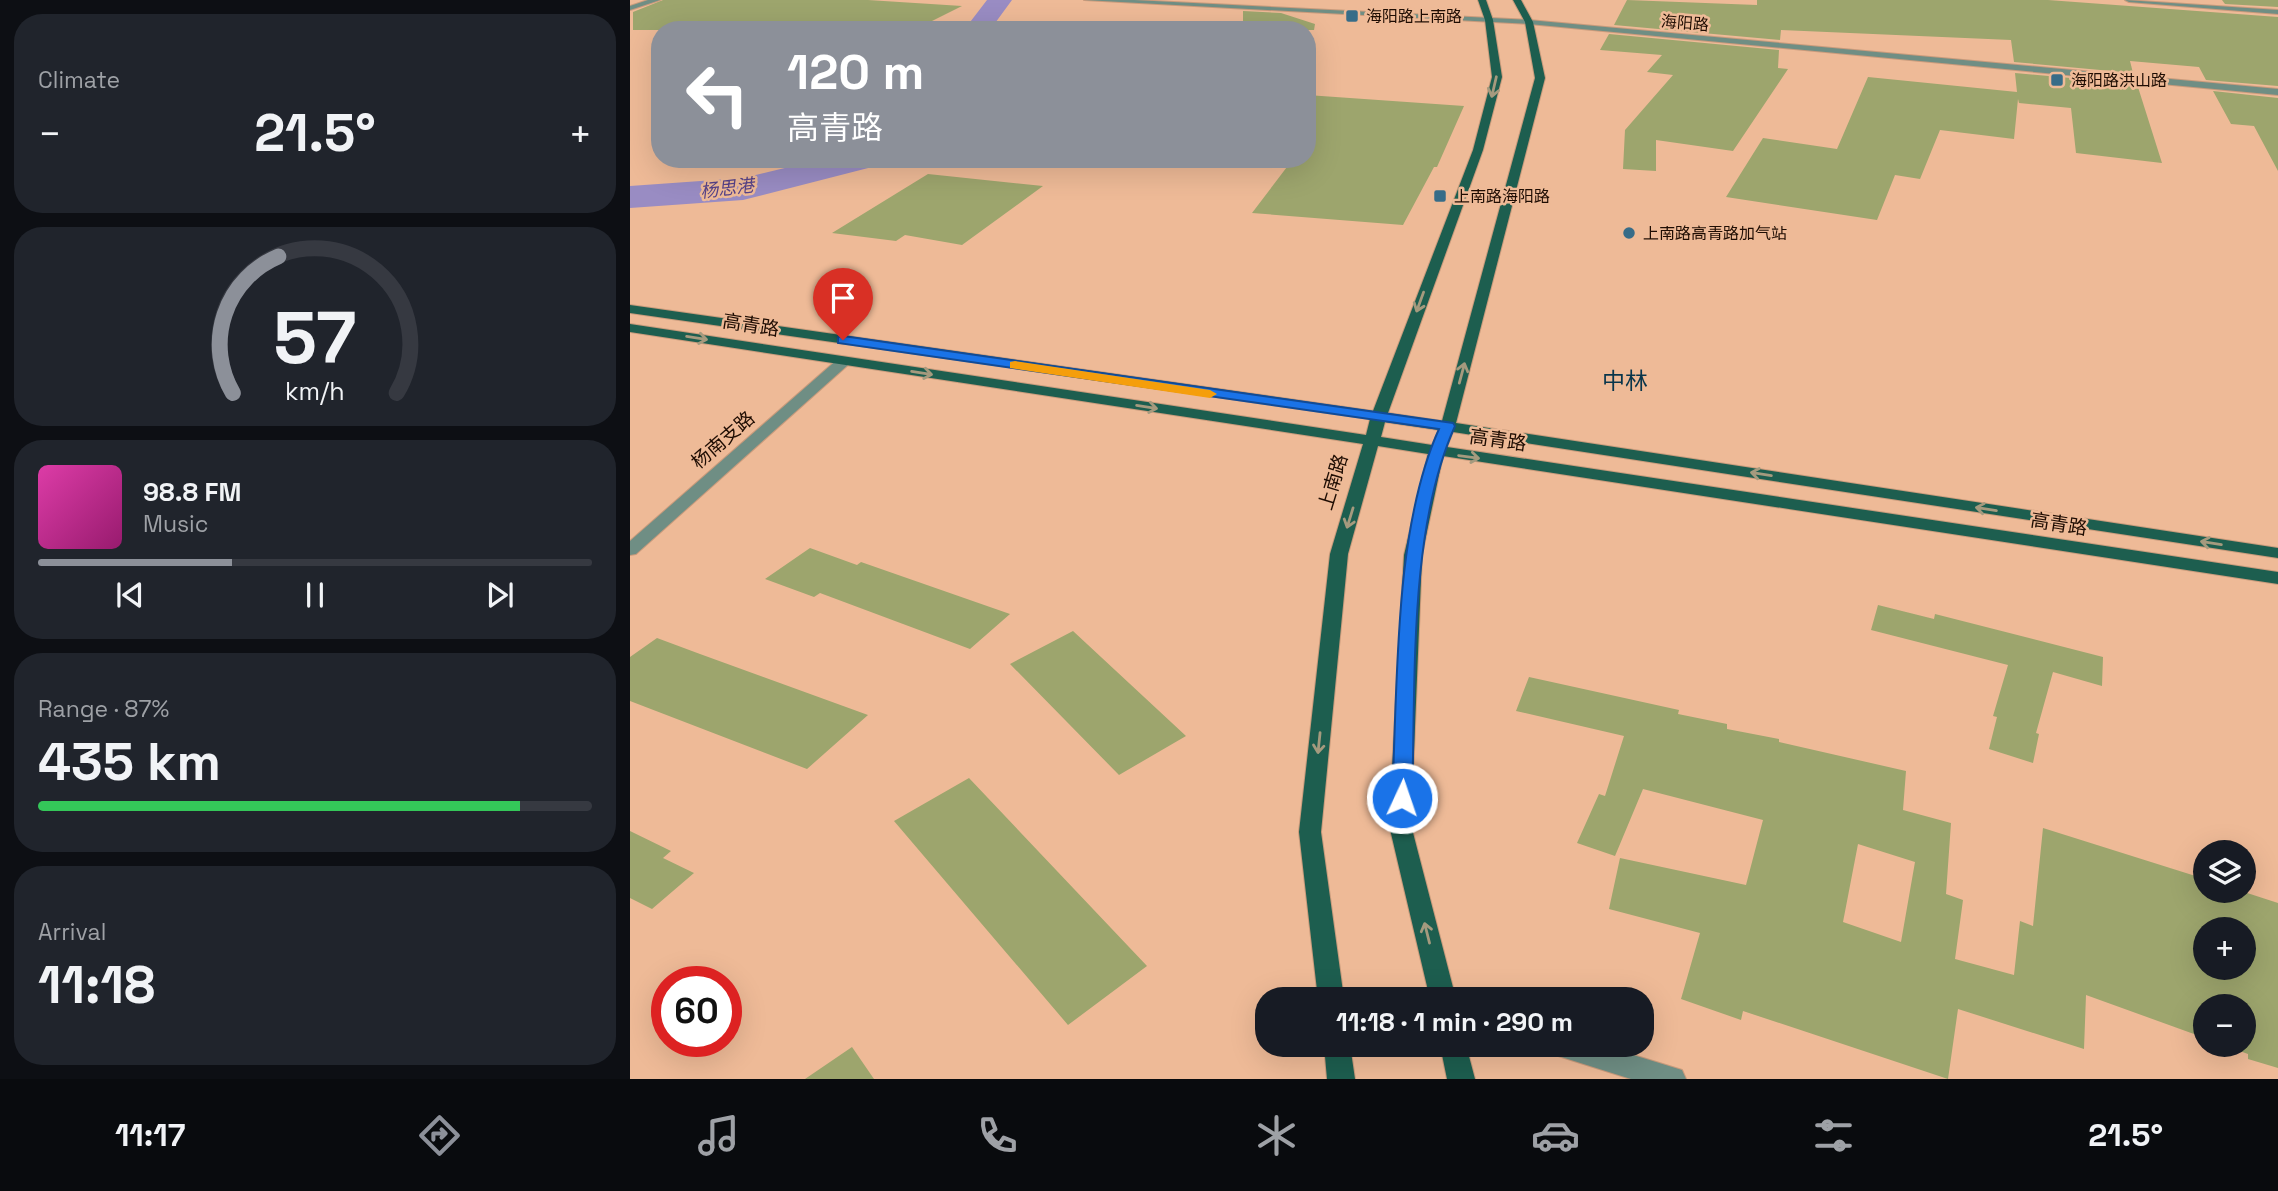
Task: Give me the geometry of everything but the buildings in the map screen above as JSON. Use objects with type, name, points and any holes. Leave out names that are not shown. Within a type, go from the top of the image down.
[{"type":"main road","name":"上南路","points":[[1329,987],[1310,832],[1339,554],[1379,416],[1478,150],[1497,77],[1489,20],[1482,0]]},
{"type":"main road","points":[[1440,987],[1401,825],[1413,555],[1436,453],[1448,426],[1540,78],[1529,22],[1517,0]]},
{"type":"main road","name":"高青路","points":[[630,309],[1448,426],[2278,553]]},
{"type":"main road","name":"高青路","points":[[630,328],[1436,453],[2278,578]]},
{"type":"main road","points":[[1339,1057],[1342,1079]]},
{"type":"main road","points":[[1456,1057],[1461,1079]]},
{"type":"street","points":[[630,8],[656,0]]},
{"type":"street","name":"海阳路","points":[[1088,0],[1529,22],[2278,92]]},
{"type":"street","points":[[2129,0],[2278,12]]},
{"type":"street","name":"杨南支路","points":[[630,550],[844,361]]},
{"type":"street","points":[[1600,1057],[1672,1079]]},
{"type":"waterway","name":"杨思港","points":[[984,21],[1000,0]]},
{"type":"waterway","name":"杨思港","points":[[630,197],[743,189],[828,168]]},
{"type":"slow traffic","points":[[1015,365],[1210,394]]},
{"type":"place","name":"海阳路上南路","points":[[1352,16]]},
{"type":"place","name":"海阳路洪山路","points":[[2057,80]]},
{"type":"place","name":"上南路海阳路","points":[[1440,196]]},
{"type":"place","name":"上南路高青路加气站","points":[[1629,233]]},
{"type":"district","name":"中林","points":[[1625,381]]},
{"type":"route","points":[[843,340],[1448,426],[1436,453],[1413,555],[1402,798]]}]
